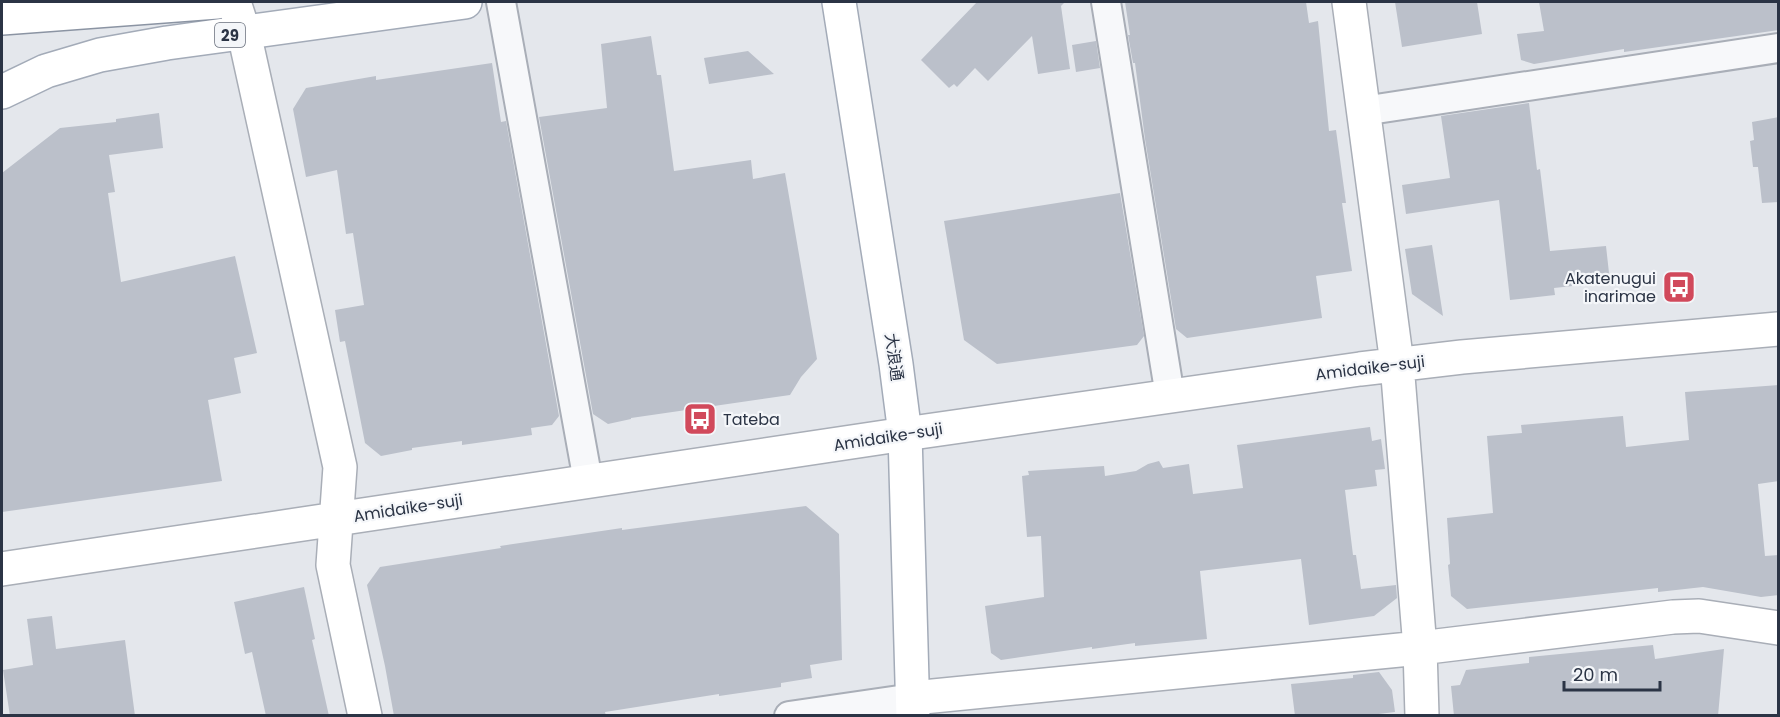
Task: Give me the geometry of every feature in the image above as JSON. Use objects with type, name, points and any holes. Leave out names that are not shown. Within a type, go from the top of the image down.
[{"type":"main road","points":[[2,13],[23,2]]},
{"type":"main road","points":[[2,18],[217,2]]},
{"type":"main road","points":[[234,2],[244,33],[340,467],[333,566],[365,716]]},
{"type":"main road","name":"29","points":[[2,92],[46,71],[100,55],[166,43],[465,2]]},
{"type":"main road","name":"大浪通","points":[[839,2],[905,434],[913,706]]},
{"type":"main road","points":[[1349,2],[1397,364],[1420,648],[1422,716]]},
{"type":"main road","name":"Amidaike-suji","points":[[2,569],[905,434],[1397,364],[1779,329]]},
{"type":"main road","points":[[913,706],[1420,648],[1673,616],[1699,616],[1779,628]]},
{"type":"street","points":[[501,2],[588,481]]},
{"type":"street","points":[[1106,2],[1170,396]]},
{"type":"street","points":[[1363,111],[1779,48]]},
{"type":"street","points":[[789,716],[913,706]]},
{"type":"building","points":[[977,2],[1065,2],[1061,6],[1070,69],[1038,74],[1032,36],[988,81],[975,68],[957,87],[954,84],[949,88],[921,60]]},
{"type":"building","points":[[1125,2],[1306,2],[1309,23],[1318,21],[1329,131],[1336,130],[1346,203],[1342,203],[1352,271],[1316,276],[1322,318],[1187,338],[1176,329],[1135,63],[1133,63],[1128,35],[1130,35]]},
{"type":"building","points":[[1395,2],[1477,2],[1482,34],[1402,47]]},
{"type":"building","points":[[1539,2],[1779,2],[1779,30],[1624,52],[1624,49],[1534,64],[1521,60],[1517,34],[1544,31]]},
{"type":"building","points":[[651,36],[657,75],[661,75],[674,171],[751,160],[753,179],[785,173],[817,359],[801,377],[790,395],[631,418],[608,424],[593,414],[539,117],[607,108],[601,44]]},
{"type":"building","points":[[1096,41],[1100,68],[1076,72],[1072,45]]},
{"type":"building","points":[[748,51],[774,74],[709,84],[704,58]]},
{"type":"building","points":[[492,63],[501,122],[506,121],[559,416],[552,425],[531,428],[532,435],[462,445],[462,441],[412,448],[412,450],[381,456],[365,443],[345,341],[340,342],[335,310],[364,305],[353,233],[346,234],[337,170],[306,177],[293,109],[306,88],[376,76],[376,80]]},
{"type":"building","points":[[1529,103],[1550,251],[1606,246],[1610,282],[1554,288],[1555,295],[1510,300],[1499,200],[1406,214],[1402,185],[1450,178],[1441,116]]},
{"type":"building","points":[[159,113],[163,148],[109,155],[115,192],[108,193],[121,282],[235,256],[257,353],[234,358],[241,393],[208,400],[222,481],[2,512],[2,173],[60,128],[116,122],[116,119]]},
{"type":"building","points":[[1779,117],[1779,202],[1762,203],[1758,167],[1753,167],[1750,141],[1754,140],[1752,122]]},
{"type":"building","points":[[1120,193],[1144,336],[1137,345],[997,364],[964,340],[944,221]]},
{"type":"building","points":[[1432,245],[1443,316],[1412,294],[1405,249]]},
{"type":"building","points":[[1779,385],[1779,481],[1758,484],[1765,556],[1779,555],[1779,595],[1761,597],[1703,587],[1658,592],[1658,588],[1467,609],[1451,596],[1447,518],[1493,513],[1487,436],[1522,433],[1521,425],[1623,416],[1626,447],[1689,440],[1685,392]]},
{"type":"building","points":[[1370,427],[1372,441],[1381,439],[1385,469],[1375,470],[1377,486],[1345,490],[1353,555],[1356,555],[1361,589],[1396,585],[1397,598],[1374,616],[1309,625],[1301,559],[1200,571],[1207,639],[1135,646],[1135,643],[1092,649],[1092,647],[1001,660],[991,653],[985,606],[1044,597],[1041,536],[1027,537],[1022,476],[1029,475],[1028,471],[1104,466],[1105,476],[1136,471],[1159,461],[1163,468],[1189,464],[1193,494],[1243,488],[1237,445]]},
{"type":"building","points":[[806,506],[839,534],[842,660],[810,665],[812,678],[781,683],[781,687],[605,712],[606,716],[394,716],[367,585],[380,567],[622,528],[622,530]]},
{"type":"building","points":[[304,587],[315,639],[312,640],[329,716],[266,716],[252,652],[245,654],[234,602]]},
{"type":"building","points":[[52,616],[56,649],[125,640],[135,716],[10,716],[3,670],[33,665],[27,619]]},
{"type":"building","points":[[1653,645],[1655,659],[1724,649],[1718,716],[1454,716],[1451,686],[1460,685],[1466,670],[1529,663],[1529,657]]},
{"type":"building","points":[[1379,672],[1392,690],[1395,712],[1362,716],[1295,716],[1291,684],[1353,678],[1353,675]]},
{"type":"place","name":"Akatenugui inarimae","points":[[1679,287]]},
{"type":"place","name":"Tateba","points":[[700,419]]}]
